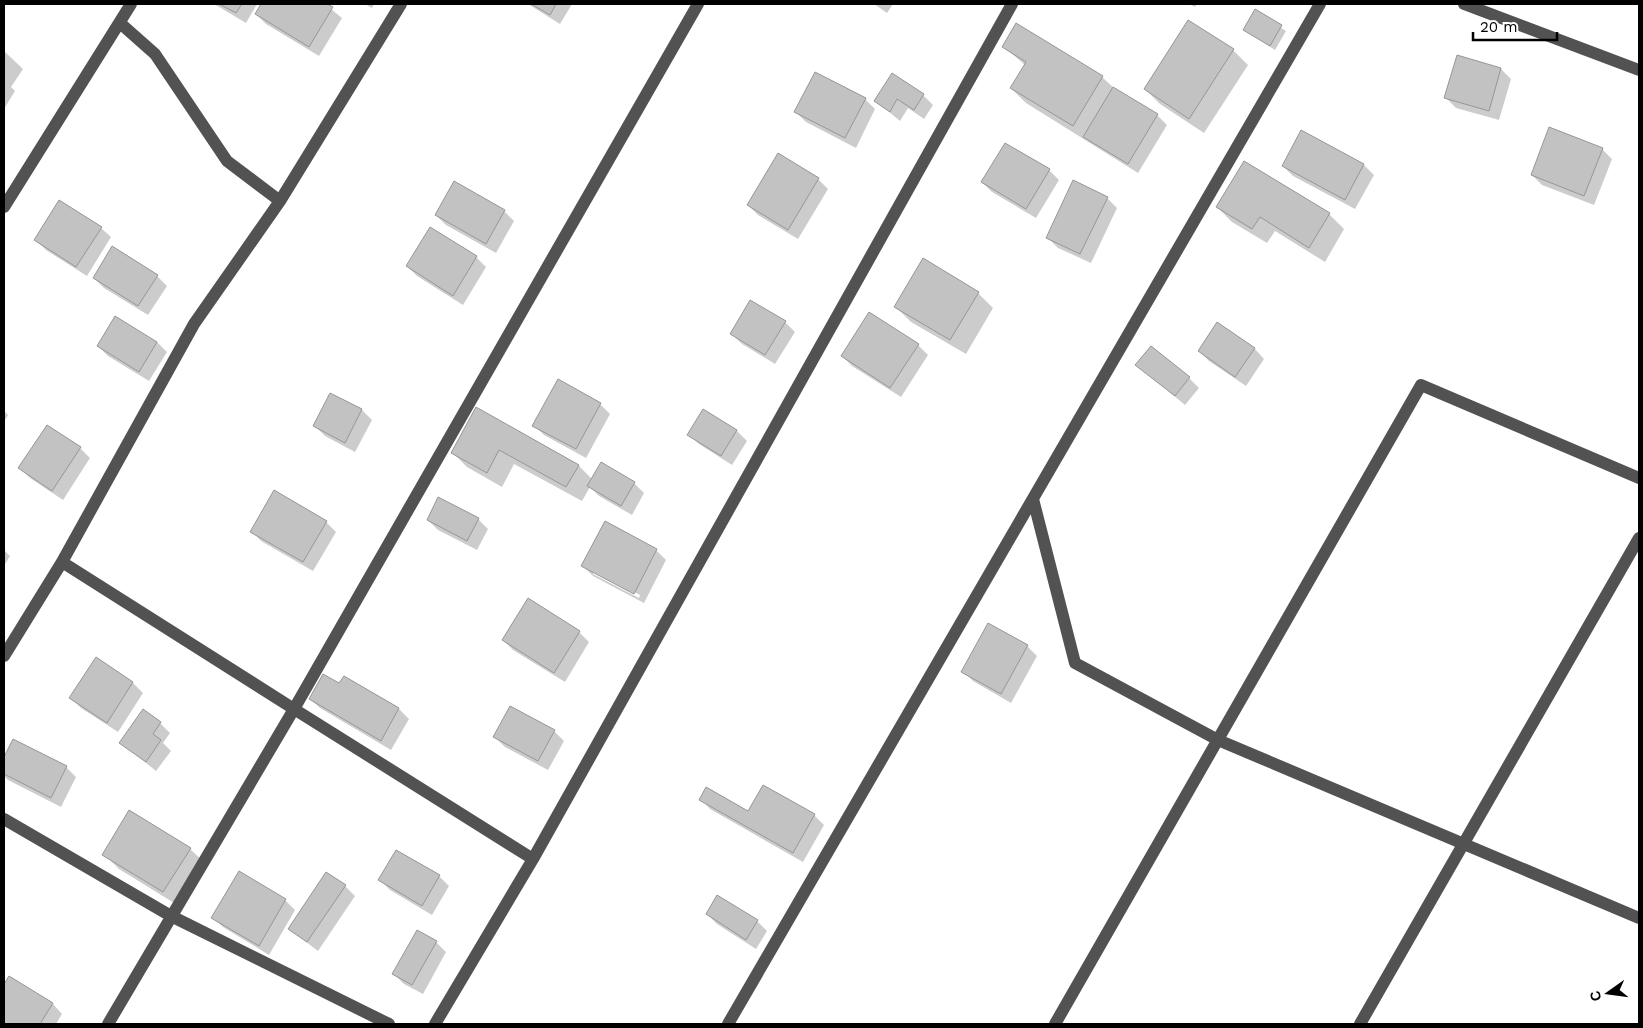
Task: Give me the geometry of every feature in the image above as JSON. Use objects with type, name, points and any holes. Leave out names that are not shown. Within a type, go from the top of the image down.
[{"type":"street","points":[[4,207],[131,4]]},
{"type":"street","points":[[4,656],[62,562],[194,324],[280,201],[401,4]]},
{"type":"street","points":[[108,1024],[294,709],[698,4]]},
{"type":"street","points":[[435,1024],[533,859],[1012,4]]},
{"type":"street","points":[[728,1024],[1320,4]]},
{"type":"street","points":[[1464,4],[1639,70]]},
{"type":"street","points":[[120,23],[155,54],[227,161],[280,201]]},
{"type":"street","points":[[1055,1024],[1422,385],[1639,478]]},
{"type":"street","points":[[1033,499],[1075,662],[1218,740],[1639,918]]},
{"type":"street","points":[[1360,1024],[1639,538]]},
{"type":"street","points":[[62,562],[533,859]]},
{"type":"street","points":[[4,819],[171,916],[389,1024]]},
{"type":"building","points":[[219,4],[242,4],[236,13]]},
{"type":"building","points":[[261,4],[327,4],[333,7],[309,47],[255,14]]},
{"type":"building","points":[[531,4],[556,4],[550,15]]},
{"type":"building","points":[[1255,9],[1282,25],[1270,46],[1243,30]]},
{"type":"building","points":[[1188,20],[1234,49],[1189,119],[1144,89]]},
{"type":"building","points":[[1016,23],[1103,76],[1073,126],[1010,88],[1026,62],[1002,47]]},
{"type":"building","points":[[1457,55],[1501,68],[1489,111],[1444,98]]},
{"type":"building","points":[[815,72],[866,98],[845,138],[794,112]]},
{"type":"building","points":[[892,73],[924,94],[914,110],[897,99],[890,112],[874,101]]},
{"type":"building","points":[[1113,87],[1158,114],[1128,164],[1083,137]]},
{"type":"building","points":[[1549,127],[1603,148],[1584,196],[1531,175]]},
{"type":"building","points":[[1301,130],[1364,164],[1345,200],[1282,166]]},
{"type":"building","points":[[1005,143],[1050,169],[1026,209],[981,182]]},
{"type":"building","points":[[778,153],[819,178],[788,230],[747,205]]},
{"type":"building","points":[[1244,161],[1330,213],[1309,248],[1260,217],[1252,229],[1216,207]]},
{"type":"building","points":[[1073,180],[1108,197],[1080,254],[1046,238]]},
{"type":"building","points":[[454,181],[505,210],[486,244],[435,215]]},
{"type":"building","points":[[59,200],[102,227],[76,267],[34,240]]},
{"type":"building","points":[[430,227],[477,256],[453,296],[406,266]]},
{"type":"building","points":[[112,246],[158,275],[138,306],[93,278]]},
{"type":"building","points":[[923,258],[979,292],[950,340],[894,307]]},
{"type":"building","points":[[750,300],[786,321],[765,355],[730,334]]},
{"type":"building","points":[[869,312],[919,344],[890,388],[841,356]]},
{"type":"building","points":[[115,316],[157,342],[139,372],[97,346]]},
{"type":"building","points":[[1217,322],[1255,348],[1235,377],[1198,351]]},
{"type":"building","points":[[1151,346],[1190,377],[1175,396],[1135,365]]},
{"type":"building","points":[[558,379],[601,403],[576,449],[532,426]]},
{"type":"building","points":[[330,393],[362,409],[345,443],[313,426]]},
{"type":"building","points":[[476,407],[579,465],[566,487],[499,450],[487,473],[451,453]]},
{"type":"building","points":[[703,409],[737,430],[721,456],[687,435]]},
{"type":"building","points":[[47,425],[81,447],[52,491],[18,468]]},
{"type":"building","points":[[601,462],[635,482],[621,506],[587,486]]},
{"type":"building","points":[[274,490],[327,521],[303,562],[250,532]]},
{"type":"building","points":[[438,497],[479,518],[467,541],[427,520]]},
{"type":"building","points":[[605,521],[657,549],[634,594],[581,566]]},
{"type":"building","points":[[528,598],[580,631],[554,673],[502,640]]},
{"type":"building","points":[[988,623],[1028,645],[1001,694],[961,672]]},
{"type":"building","points":[[96,657],[133,682],[107,723],[69,698]]},
{"type":"building","points":[[323,674],[339,683],[344,676],[399,708],[381,741],[309,699]]},
{"type":"building","points":[[510,706],[555,730],[538,761],[493,737]]},
{"type":"building","points":[[143,709],[161,722],[153,734],[161,740],[146,762],[119,743]]},
{"type":"building","points":[[13,739],[67,766],[51,798],[4,774],[4,757]]},
{"type":"building","points":[[763,785],[815,814],[793,853],[699,800],[706,787],[748,811]]},
{"type":"building","points":[[129,810],[191,848],[163,892],[102,855]]},
{"type":"building","points":[[396,850],[440,875],[422,906],[378,880]]},
{"type":"building","points":[[239,871],[286,899],[259,946],[211,918]]},
{"type":"building","points":[[326,872],[346,885],[307,942],[288,929]]},
{"type":"building","points":[[717,895],[758,920],[746,940],[706,914]]},
{"type":"building","points":[[417,930],[437,941],[412,985],[392,974]]},
{"type":"building","points":[[9,976],[53,1003],[40,1024],[4,1024],[4,984]]}]
